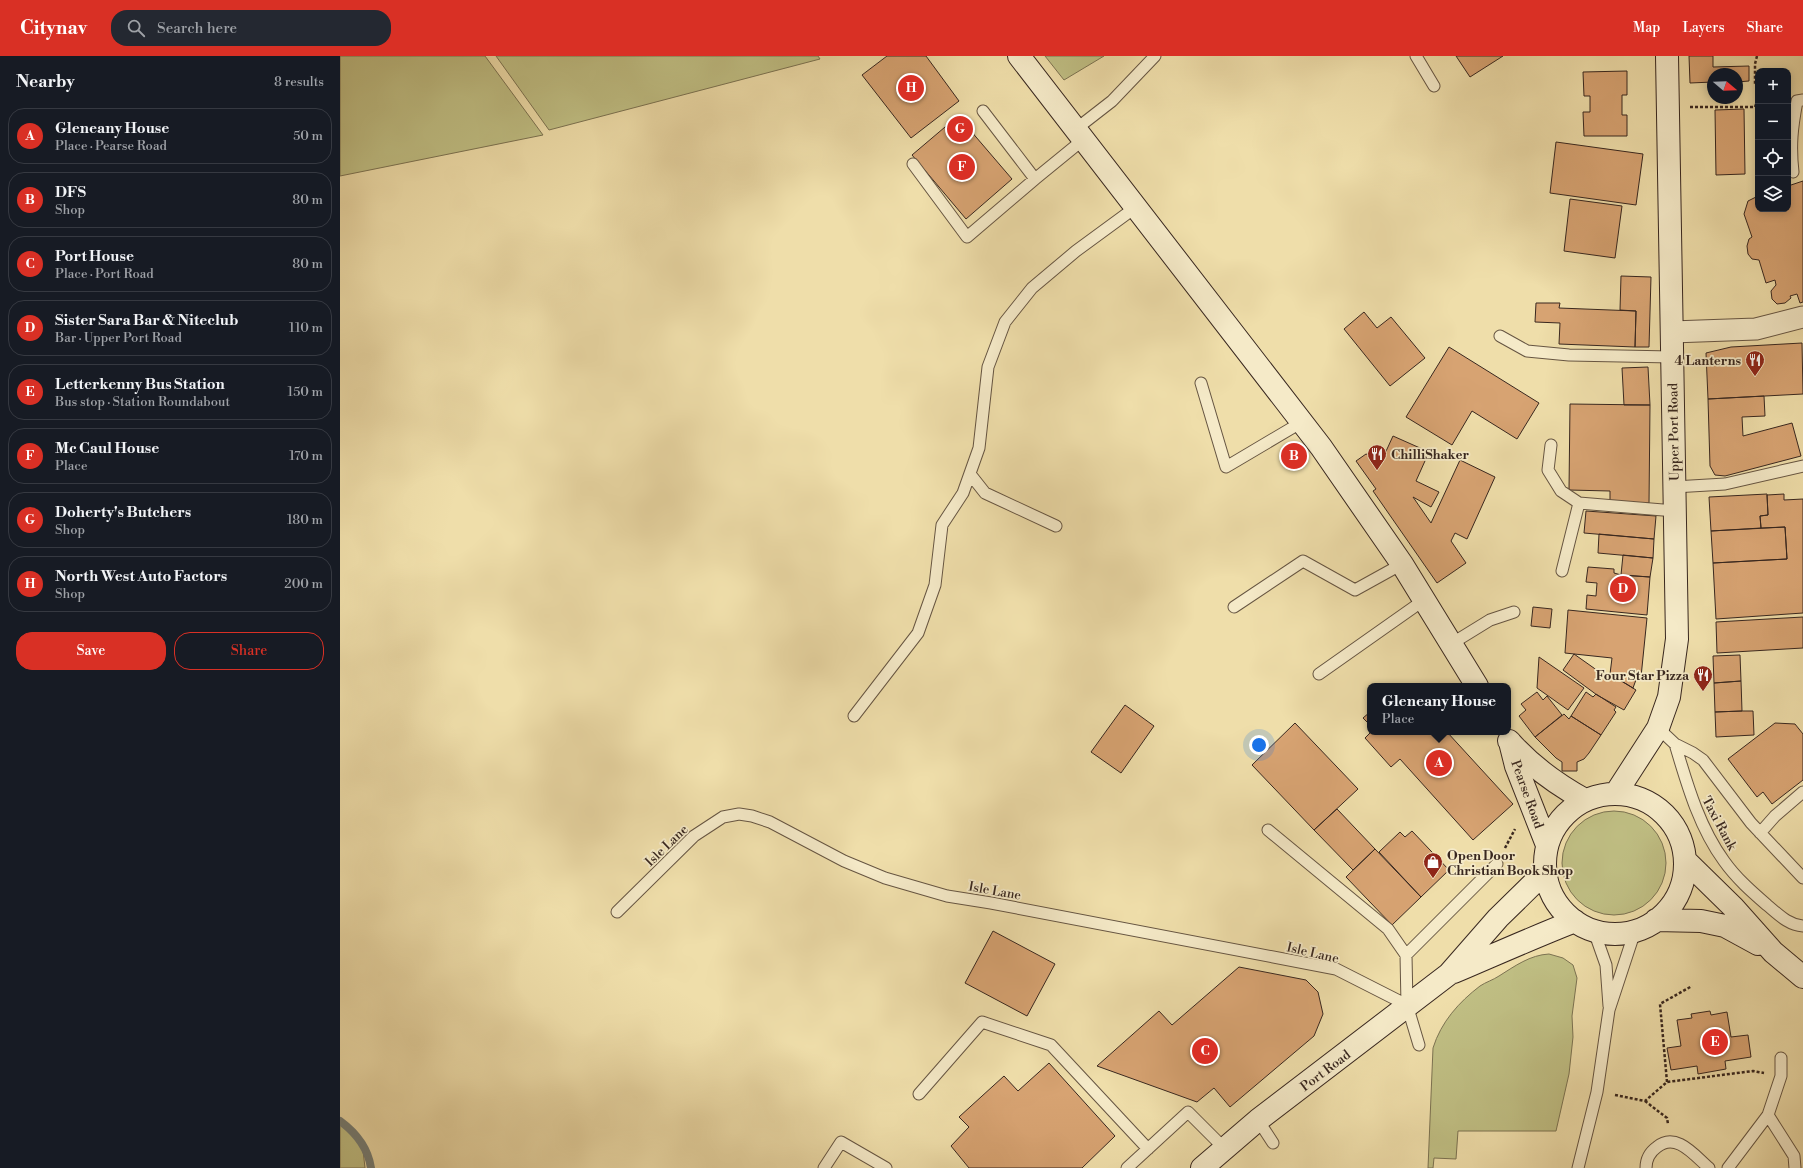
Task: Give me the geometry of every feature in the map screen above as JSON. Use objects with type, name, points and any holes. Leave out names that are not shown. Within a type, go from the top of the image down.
[{"type":"main road","points":[[1019,56],[1302,422],[1402,564],[1474,683]]},
{"type":"main road","name":"Upper Port Road","points":[[1616,793],[1658,728],[1669,697],[1677,639],[1667,56]]},
{"type":"main road","name":"Pearse Road","points":[[1507,737],[1543,774],[1584,800]]},
{"type":"main road","name":"Pearse Road","points":[[1507,737],[1516,766],[1547,845]]},
{"type":"main road","points":[[1616,793],[1637,796],[1662,811],[1673,824],[1682,841],[1685,860],[1684,875],[1680,888],[1671,905],[1656,920],[1635,931],[1619,934],[1594,931],[1575,921],[1564,912],[1555,901],[1548,886],[1545,872],[1545,859],[1547,845],[1552,832],[1560,820],[1572,808],[1584,800],[1600,795],[1616,793]]},
{"type":"main road","points":[[1685,860],[1733,907],[1773,952],[1803,977]]},
{"type":"main road","name":"Port Road","points":[[1204,1167],[1224,1148],[1258,1120],[1332,1066],[1449,974],[1498,918],[1545,872]]},
{"type":"main road","points":[[1656,920],[1701,921],[1725,926],[1773,952]]},
{"type":"main road","name":"Port Road","points":[[1449,974],[1531,938],[1575,921]]},
{"type":"street","points":[[1672,332],[1756,329],[1803,317]]},
{"type":"lane","points":[[913,164],[967,237],[1034,179],[1080,134],[1155,56]]},
{"type":"lane","points":[[1416,56],[1434,86]]},
{"type":"lane","points":[[1793,172],[1790,147],[1794,118],[1797,101],[1803,100]]},
{"type":"lane","points":[[983,111],[1034,179]]},
{"type":"lane","points":[[854,716],[918,633],[935,585],[942,525],[963,493],[980,448],[988,367],[1005,322],[1032,288],[1076,251],[1136,207]]},
{"type":"lane","points":[[1500,336],[1527,352],[1569,355],[1672,357]]},
{"type":"lane","points":[[1201,383],[1226,467],[1302,422]]},
{"type":"lane","points":[[1551,445],[1548,470],[1561,491],[1579,503],[1675,512]]},
{"type":"lane","points":[[1674,487],[1725,484],[1803,466]]},
{"type":"lane","points":[[970,474],[985,493],[1056,526]]},
{"type":"lane","points":[[1562,571],[1579,503]]},
{"type":"lane","points":[[1234,606],[1302,561],[1356,590],[1402,564]]},
{"type":"lane","points":[[1319,674],[1424,600]]},
{"type":"lane","points":[[1451,644],[1490,620],[1514,612]]},
{"type":"lane","points":[[1658,728],[1674,744],[1693,752],[1703,760],[1760,833],[1803,878]]},
{"type":"lane","name":"Taxi Rank","points":[[1674,744],[1690,795],[1712,841],[1724,861],[1750,890],[1781,917],[1791,924],[1803,926]]},
{"type":"lane","points":[[1760,833],[1775,816],[1803,792]]},
{"type":"lane","name":"Isle Lane","points":[[618,912],[694,836],[723,817],[739,814],[752,816],[770,822],[844,861],[884,878],[946,896],[991,903],[1336,969],[1407,1006]]},
{"type":"lane","points":[[1268,830],[1388,929],[1406,954],[1407,1006],[1419,1045]]},
{"type":"lane","points":[[1406,954],[1497,864]]},
{"type":"lane","points":[[1594,931],[1606,965],[1609,1010]]},
{"type":"lane","points":[[1578,1168],[1597,1092],[1609,1010],[1635,931]]},
{"type":"lane","points":[[919,1094],[982,1022],[1051,1045],[1148,1149]]},
{"type":"lane","points":[[1728,1168],[1768,1115],[1781,1076],[1781,1058]]},
{"type":"lane","points":[[1127,1168],[1188,1112],[1224,1148]]},
{"type":"lane","points":[[1768,1115],[1794,1156],[1794,1168]]},
{"type":"lane","points":[[1258,1120],[1273,1143]]},
{"type":"lane","points":[[1646,1168],[1646,1161],[1652,1151],[1666,1141],[1672,1140],[1680,1144],[1709,1168]]},
{"type":"lane","points":[[824,1168],[841,1142],[886,1168]]},
{"type":"path","points":[[1755,68],[1756,56]]},
{"type":"path","points":[[1668,106],[1755,107],[1756,104]]},
{"type":"path","points":[[1497,864],[1530,801]]},
{"type":"path","points":[[1667,1082],[1660,1004],[1692,986]]},
{"type":"path","points":[[1645,1101],[1667,1082],[1753,1071],[1781,1076]]},
{"type":"path","points":[[1597,1092],[1645,1101],[1667,1118],[1672,1140]]},
{"type":"shaded area","points":[[340,56],[485,56],[543,135],[340,176]]},
{"type":"shaded area","points":[[496,56],[818,56],[820,59],[549,130]]},
{"type":"shaded area","points":[[1045,56],[1104,56],[1064,80]]},
{"type":"shaded area","points":[[1614,811],[1634,815],[1651,826],[1662,843],[1666,863],[1662,883],[1651,900],[1634,911],[1614,915],[1594,911],[1577,900],[1566,883],[1562,863],[1566,843],[1577,826],[1594,815]]},
{"type":"shaded area","points":[[1549,954],[1563,958],[1573,965],[1577,978],[1572,1016],[1573,1037],[1569,1074],[1556,1131],[1458,1131],[1456,1159],[1434,1158],[1433,1168],[1428,1168],[1433,1048],[1436,1039],[1446,1021],[1458,1006],[1480,986],[1535,956]]},
{"type":"shaded area","points":[[340,1124],[362,1141],[365,1168],[340,1168]]},
{"type":"building","points":[[887,56],[926,56],[959,101],[911,138],[862,75]]},
{"type":"building","points":[[1456,56],[1503,56],[1470,77]]},
{"type":"building","points":[[1689,56],[1713,56],[1713,67],[1749,66],[1749,81],[1743,82],[1743,68],[1707,68],[1707,82],[1690,83]]},
{"type":"building","points":[[1627,71],[1627,95],[1622,95],[1622,115],[1627,115],[1627,136],[1584,136],[1583,112],[1590,112],[1590,96],[1584,96],[1583,72]]},
{"type":"building","points":[[1744,109],[1745,174],[1716,175],[1715,110]]},
{"type":"building","points":[[958,116],[1012,179],[966,219],[912,155]]},
{"type":"building","points":[[1556,142],[1643,154],[1636,205],[1550,193]]},
{"type":"building","points":[[1803,181],[1803,302],[1800,303],[1797,294],[1790,296],[1791,298],[1785,303],[1777,304],[1772,299],[1771,291],[1776,285],[1775,280],[1766,283],[1759,260],[1752,259],[1748,254],[1747,246],[1749,239],[1752,237],[1744,214],[1748,201],[1755,198],[1755,212],[1791,212],[1791,185]]},
{"type":"building","points":[[1570,199],[1622,206],[1615,258],[1564,251]]},
{"type":"building","points":[[1621,276],[1651,277],[1649,347],[1635,347],[1636,311],[1620,310]]},
{"type":"building","points":[[1536,303],[1560,303],[1559,308],[1636,311],[1635,347],[1559,344],[1560,323],[1535,322]]},
{"type":"building","points":[[1364,312],[1377,328],[1391,317],[1425,358],[1390,386],[1344,329]]},
{"type":"building","name":"4 Lanterns","points":[[1802,343],[1803,394],[1708,399],[1706,353],[1731,347]]},
{"type":"building","points":[[1449,347],[1539,403],[1517,439],[1472,411],[1452,445],[1406,417]]},
{"type":"building","points":[[1648,367],[1650,405],[1624,405],[1622,368]]},
{"type":"building","points":[[1764,396],[1765,416],[1742,417],[1743,436],[1792,423],[1801,456],[1725,476],[1715,475],[1710,466],[1708,399]]},
{"type":"building","points":[[1570,404],[1650,405],[1649,503],[1610,502],[1610,491],[1569,490]]},
{"type":"building","points":[[1393,436],[1429,452],[1416,481],[1439,492],[1431,507],[1413,497],[1431,523],[1460,460],[1495,477],[1467,539],[1455,533],[1451,541],[1466,563],[1437,583],[1373,491],[1376,489],[1356,461],[1366,454],[1382,460]]},
{"type":"building","points":[[1767,494],[1768,515],[1760,516],[1761,528],[1711,531],[1709,497]]},
{"type":"building","points":[[1784,494],[1784,500],[1803,499],[1803,613],[1716,619],[1713,563],[1787,559],[1785,527],[1761,528],[1760,516],[1768,515],[1767,495]]},
{"type":"building","points":[[1586,511],[1656,516],[1654,539],[1584,533]]},
{"type":"building","points":[[1785,527],[1787,559],[1713,563],[1711,531]]},
{"type":"building","points":[[1599,534],[1654,539],[1653,558],[1598,553]]},
{"type":"building","points":[[1623,555],[1653,558],[1650,577],[1621,575]]},
{"type":"building","points":[[1588,567],[1614,569],[1614,573],[1621,575],[1650,577],[1647,615],[1586,609],[1587,595],[1596,596],[1597,583],[1586,582]]},
{"type":"building","points":[[1533,607],[1552,609],[1550,628],[1531,626]]},
{"type":"building","points":[[1568,610],[1647,618],[1641,677],[1637,677],[1633,688],[1610,674],[1612,658],[1565,653]]},
{"type":"building","points":[[1803,617],[1803,648],[1717,653],[1716,622]]},
{"type":"building","points":[[1574,654],[1608,678],[1610,674],[1636,690],[1624,710],[1597,695],[1563,670]]},
{"type":"building","points":[[1740,655],[1741,681],[1714,683],[1713,656]]},
{"type":"building","points":[[1539,657],[1584,688],[1568,710],[1537,688]]},
{"type":"building","points":[[1741,681],[1742,711],[1715,712],[1714,683]]},
{"type":"building","points":[[1537,692],[1543,700],[1547,696],[1562,715],[1535,737],[1519,716],[1526,710],[1521,704]]},
{"type":"building","points":[[1586,692],[1593,697],[1596,694],[1616,707],[1614,710],[1616,712],[1601,735],[1571,716]]},
{"type":"building","points":[[1125,705],[1154,726],[1121,773],[1091,752]]},
{"type":"building","points":[[1753,711],[1754,735],[1716,737],[1715,712]]},
{"type":"building","points":[[1564,714],[1569,719],[1571,716],[1601,735],[1584,759],[1577,762],[1577,771],[1562,771],[1562,762],[1535,737]]},
{"type":"building","points":[[1367,715],[1367,722],[1363,718]]},
{"type":"building","points":[[1295,723],[1358,789],[1314,830],[1252,765]]},
{"type":"building","points":[[1775,723],[1795,724],[1803,734],[1803,780],[1772,804],[1763,792],[1757,797],[1728,759]]},
{"type":"building","points":[[1368,735],[1450,735],[1513,804],[1473,840],[1400,759],[1391,767],[1365,738]]},
{"type":"building","points":[[1337,809],[1375,849],[1353,870],[1314,830]]},
{"type":"building","points":[[1412,831],[1449,870],[1421,897],[1379,852],[1400,832],[1405,837]]},
{"type":"building","points":[[1375,849],[1421,897],[1392,925],[1346,877]]},
{"type":"building","points":[[993,931],[1055,964],[1027,1016],[965,983]]},
{"type":"building","points":[[1239,967],[1306,980],[1318,992],[1323,1014],[1314,1036],[1230,1107],[1214,1088],[1197,1102],[1097,1066],[1159,1011],[1172,1025]]},
{"type":"building","points":[[1710,1011],[1711,1015],[1727,1012],[1731,1037],[1748,1035],[1751,1057],[1725,1061],[1726,1069],[1698,1074],[1697,1066],[1671,1070],[1667,1048],[1681,1046],[1677,1020],[1692,1018],[1691,1014]]},
{"type":"building","points":[[1049,1063],[1115,1136],[1082,1168],[969,1168],[951,1146],[969,1127],[959,1117],[1004,1076],[1018,1091]]},
{"type":"waterway","points":[[340,1121],[356,1135],[364,1147],[371,1168]]},
{"type":"place","name":"North West Auto Factors","points":[[911,88]]},
{"type":"place","name":"Doherty's Butchers","points":[[960,129]]},
{"type":"place","name":"Mc Caul House","points":[[962,167]]},
{"type":"place","name":"4 Lanterns","points":[[1755,377]]},
{"type":"place","name":"DFS","points":[[1294,456]]},
{"type":"place","name":"ChilliShaker","points":[[1377,471]]},
{"type":"place","name":"Sister Sara Bar & Niteclub","points":[[1623,589]]},
{"type":"place","name":"Four Star Pizza","points":[[1703,692]]},
{"type":"place","name":"Gleneany House","points":[[1439,763]]},
{"type":"place","name":"Open Door Christian Book Shop","points":[[1433,879]]},
{"type":"place","name":"Letterkenny Bus Station","points":[[1715,1042]]},
{"type":"place","name":"Port House","points":[[1205,1051]]}]
